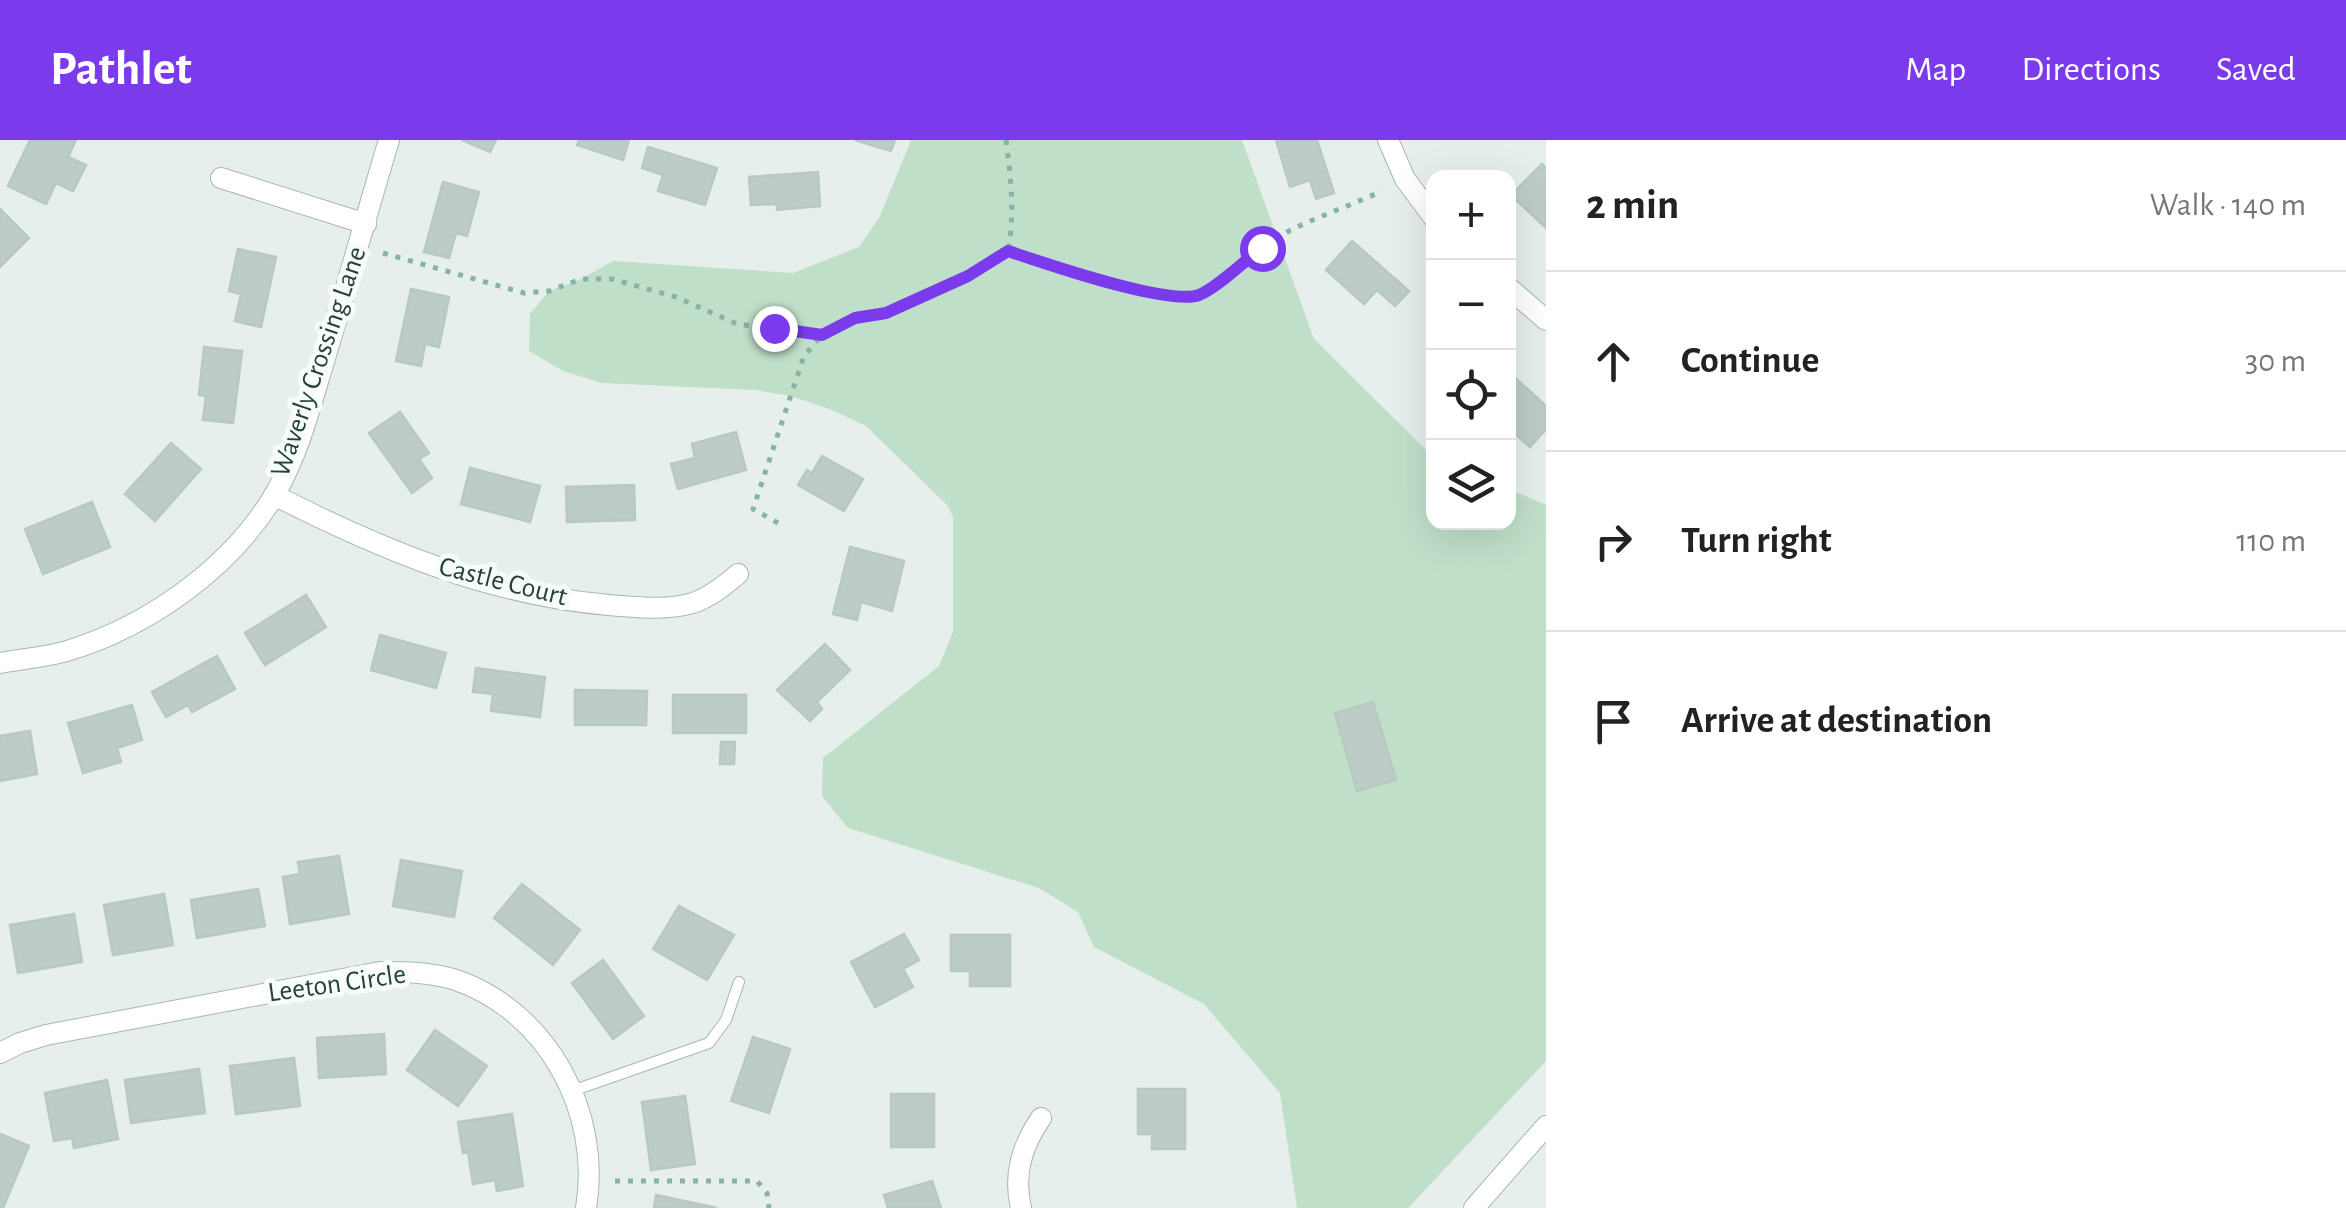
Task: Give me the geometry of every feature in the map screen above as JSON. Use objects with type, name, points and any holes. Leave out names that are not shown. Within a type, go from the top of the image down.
[{"type":"street","name":"Waverly Crossing Lane","points":[[0,663],[65,652],[152,613],[191,586],[226,554],[274,495],[312,402],[389,140]]},
{"type":"street","points":[[1388,140],[1405,179],[1426,207]]},
{"type":"street","points":[[221,178],[366,224]]},
{"type":"street","points":[[1516,295],[1546,320]]},
{"type":"street","name":"Castle Court","points":[[274,495],[343,531],[403,556],[528,593],[592,603],[673,608],[697,602],[738,574]]},
{"type":"street","name":"Leeton Circle","points":[[0,1053],[46,1035],[380,972],[416,972],[454,979],[507,1006],[555,1057],[582,1119],[588,1152],[586,1208]]},
{"type":"street","points":[[1020,1208],[1018,1165],[1027,1139],[1041,1118]]},
{"type":"street","points":[[1474,1208],[1546,1126]]},
{"type":"lane","points":[[572,1091],[710,1043],[726,1020],[739,982]]},
{"type":"path","points":[[778,523],[753,509],[804,356],[822,335],[855,318],[886,313],[952,284],[1008,251],[1013,209],[1006,140]]},
{"type":"path","points":[[1008,251],[1144,290],[1178,298],[1195,296],[1292,230],[1382,191]]},
{"type":"path","points":[[382,253],[524,293],[549,291],[581,279],[612,279],[676,297],[737,324],[822,335]]},
{"type":"path","points":[[614,1182],[757,1182],[767,1193],[769,1208]]},
{"type":"green space","points":[[911,140],[1242,140],[1314,339],[1426,450],[1426,530],[1516,530],[1516,492],[1546,505],[1546,1061],[1408,1208],[1297,1208],[1280,1093],[1204,1004],[1094,947],[1078,912],[1039,888],[848,828],[822,796],[823,758],[939,666],[953,632],[953,517],[948,506],[866,426],[791,396],[755,390],[602,383],[563,371],[529,351],[530,314],[549,291],[613,261],[793,273],[859,247],[880,216]]},
{"type":"building","points":[[30,140],[76,140],[68,157],[86,165],[73,191],[56,183],[46,204],[8,186]]},
{"type":"building","points":[[462,140],[496,140],[490,152]]},
{"type":"building","points":[[579,140],[629,140],[623,160],[577,145]]},
{"type":"building","points":[[855,140],[895,140],[891,151]]},
{"type":"building","points":[[1276,140],[1317,140],[1334,193],[1316,199],[1310,180],[1290,187]]},
{"type":"building","points":[[648,147],[717,168],[705,205],[658,191],[663,175],[642,168]]},
{"type":"building","points":[[1542,164],[1546,168],[1546,228],[1516,200],[1516,190]]},
{"type":"building","points":[[818,172],[820,206],[777,210],[777,204],[751,205],[749,177]]},
{"type":"building","points":[[443,182],[479,192],[467,236],[456,233],[449,258],[424,252]]},
{"type":"building","points":[[0,209],[29,238],[0,267]]},
{"type":"building","points":[[1352,241],[1409,291],[1395,306],[1377,290],[1364,304],[1326,270]]},
{"type":"building","points":[[238,249],[276,257],[261,327],[235,321],[241,294],[229,291]]},
{"type":"building","points":[[411,289],[449,297],[439,347],[425,344],[421,366],[396,361]]},
{"type":"building","points":[[204,347],[242,351],[233,423],[203,420],[206,396],[199,395]]},
{"type":"building","points":[[1516,379],[1546,406],[1546,429],[1530,447],[1516,435]]},
{"type":"building","points":[[400,412],[429,453],[419,459],[432,478],[412,493],[369,433]]},
{"type":"building","points":[[736,432],[746,470],[678,489],[671,464],[695,458],[692,444]]},
{"type":"building","points":[[171,443],[201,469],[155,521],[125,494]]},
{"type":"building","points":[[822,456],[863,479],[844,511],[798,485],[807,470],[812,473]]},
{"type":"building","points":[[470,468],[540,486],[530,522],[461,504]]},
{"type":"building","points":[[634,485],[635,520],[567,522],[566,487]]},
{"type":"building","points":[[92,502],[110,547],[43,574],[25,529]]},
{"type":"building","points":[[850,547],[904,561],[892,611],[861,602],[857,620],[833,614]]},
{"type":"building","points":[[306,595],[326,627],[265,665],[245,633]]},
{"type":"building","points":[[380,635],[446,653],[436,688],[371,670]]},
{"type":"building","points":[[825,644],[850,670],[817,702],[822,709],[810,721],[777,690]]},
{"type":"building","points":[[217,656],[235,689],[192,712],[188,705],[166,717],[152,692]]},
{"type":"building","points":[[476,668],[545,677],[540,717],[491,711],[493,694],[473,692]]},
{"type":"building","points":[[575,690],[647,691],[646,725],[575,725]]},
{"type":"building","points":[[673,695],[746,695],[746,733],[673,733]]},
{"type":"building","points":[[1373,702],[1396,780],[1357,791],[1335,713]]},
{"type":"building","points":[[132,705],[142,740],[117,748],[121,762],[83,773],[68,723]]},
{"type":"building","points":[[30,731],[37,774],[0,781],[0,736]]},
{"type":"building","points":[[721,742],[735,742],[734,764],[720,764]]},
{"type":"building","points":[[339,856],[349,914],[290,924],[283,877],[300,874],[298,862]]},
{"type":"building","points":[[401,860],[462,871],[454,917],[393,906]]},
{"type":"building","points":[[522,884],[580,930],[553,965],[494,918]]},
{"type":"building","points":[[258,889],[265,926],[197,938],[191,900]]},
{"type":"building","points":[[164,894],[173,945],[113,955],[104,905]]},
{"type":"building","points":[[679,906],[734,935],[707,980],[653,949]]},
{"type":"building","points":[[74,914],[82,962],[18,973],[10,925]]},
{"type":"building","points":[[904,934],[919,960],[903,969],[913,987],[875,1007],[851,962]]},
{"type":"building","points":[[951,935],[1010,935],[1010,986],[970,986],[970,971],[951,971]]},
{"type":"building","points":[[603,960],[644,1016],[613,1039],[572,983]]},
{"type":"building","points":[[435,1030],[487,1066],[458,1106],[407,1070]]},
{"type":"building","points":[[384,1034],[386,1074],[319,1078],[317,1038]]},
{"type":"building","points":[[753,1037],[790,1049],[769,1113],[731,1101]]},
{"type":"building","points":[[294,1058],[300,1106],[236,1114],[230,1066]]},
{"type":"building","points":[[199,1069],[205,1113],[131,1123],[125,1080]]},
{"type":"building","points":[[107,1080],[118,1139],[74,1148],[72,1138],[54,1141],[45,1093]]},
{"type":"building","points":[[1138,1089],[1185,1089],[1185,1149],[1152,1149],[1152,1134],[1138,1134]]},
{"type":"building","points":[[891,1094],[934,1094],[934,1147],[891,1147]]},
{"type":"building","points":[[685,1096],[695,1164],[651,1170],[642,1102]]},
{"type":"building","points":[[512,1114],[523,1186],[497,1191],[495,1180],[473,1184],[458,1122]]},
{"type":"building","points":[[0,1134],[29,1146],[3,1208],[0,1208]]},
{"type":"building","points":[[932,1181],[941,1208],[888,1208],[884,1195]]},
{"type":"building","points":[[656,1195],[717,1208],[654,1208]]},
{"type":"route","points":[[774,328],[822,335],[855,318],[886,313],[968,276],[1008,251],[1178,298],[1205,292],[1262,248]]}]
